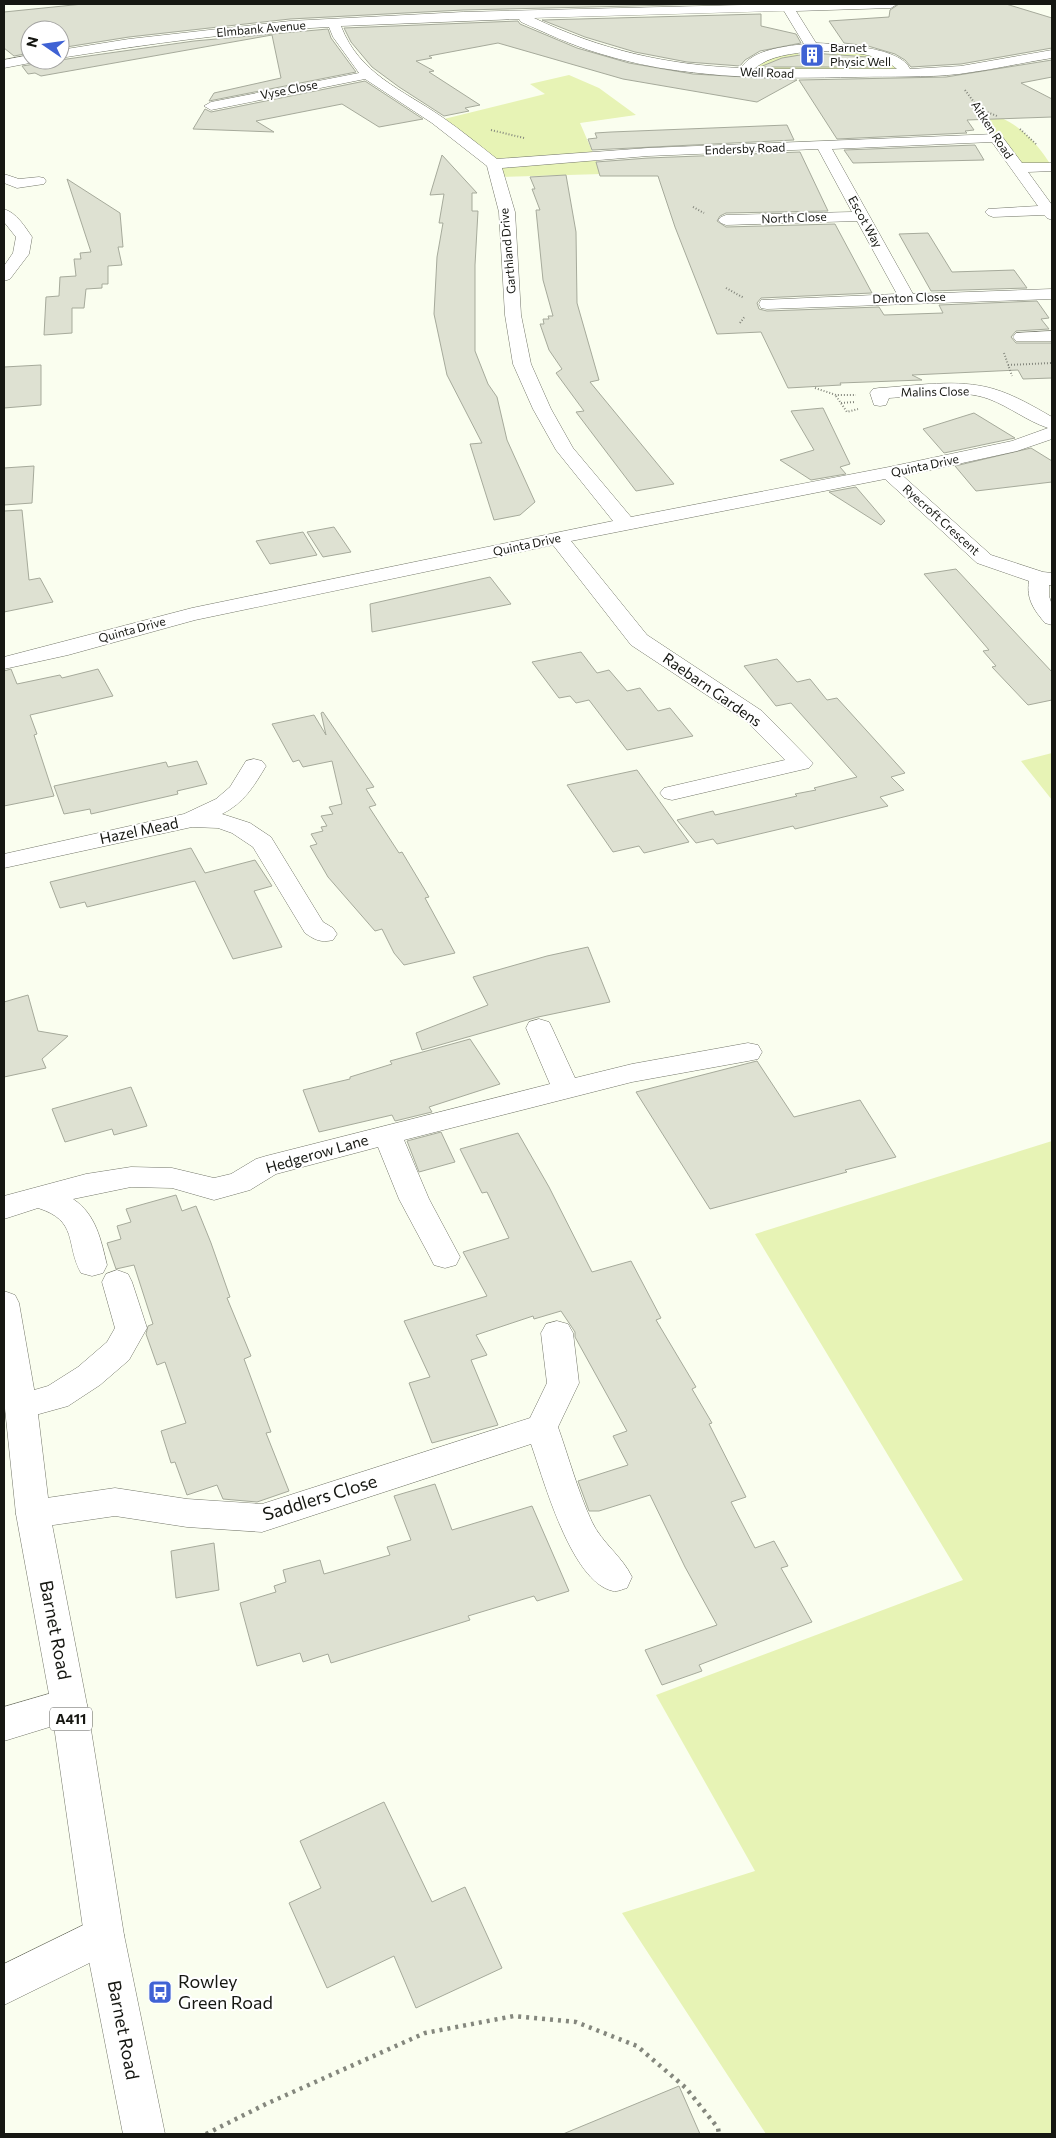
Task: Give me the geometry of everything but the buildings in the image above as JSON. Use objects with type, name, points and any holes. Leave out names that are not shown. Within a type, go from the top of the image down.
[{"type":"street","name":"Elmbank Avenue","points":[[70,52],[222,32],[462,10],[519,16],[891,4]]},
{"type":"street","points":[[787,6],[812,47]]},
{"type":"street","name":"Well Road","points":[[519,16],[584,44],[634,59],[705,70],[746,73],[779,75],[948,71],[1052,54]]},
{"type":"street","points":[[334,23],[339,36],[367,75],[437,120],[494,164]]},
{"type":"street","points":[[746,73],[747,68],[762,57],[812,47],[863,51],[885,57],[902,66],[907,72]]},
{"type":"street","points":[[4,64],[20,62]]},
{"type":"street","name":"Vyse Close","points":[[210,106],[367,75]]},
{"type":"street","name":"Endersby Road","points":[[494,164],[648,152],[996,138]]},
{"type":"street","name":"Aitken Road","points":[[996,138],[1050,213]]},
{"type":"street","name":"Escot Way","points":[[823,146],[907,298]]},
{"type":"street","name":"Garthland Drive","points":[[494,164],[507,212],[513,315],[522,364],[542,409],[566,450],[626,524]]},
{"type":"street","points":[[1017,168],[1052,167]]},
{"type":"street","points":[[4,178],[16,184],[34,186],[8,197]]},
{"type":"street","points":[[993,212],[1050,213]]},
{"type":"street","points":[[4,214],[13,222],[24,237],[21,254],[4,276]]},
{"type":"street","name":"North Close","points":[[726,220],[861,216]]},
{"type":"street","name":"Denton Close","points":[[767,304],[907,298],[1050,297]]},
{"type":"street","points":[[1022,337],[1052,336]]},
{"type":"street","name":"Malins Close","points":[[879,397],[964,389],[986,392],[1014,403],[1052,424]]},
{"type":"street","name":"Quinta Drive","points":[[4,663],[60,650],[192,614],[626,524],[889,473],[1017,445],[1052,433]]},
{"type":"street","name":"Ryecroft Crescent","points":[[889,473],[984,559],[1046,579]]},
{"type":"street","name":"Raebarn Gardens","points":[[558,539],[639,640],[754,716],[801,763],[672,793]]},
{"type":"street","points":[[1046,579],[1038,598],[1052,619]]},
{"type":"street","name":"Hazel Mead","points":[[4,861],[191,820],[224,804],[239,791],[254,766]]},
{"type":"street","points":[[191,820],[221,821],[241,828],[262,842],[314,927],[324,934]]},
{"type":"street","points":[[539,1028],[567,1090]]},
{"type":"street","name":"Hedgerow Lane","points":[[4,1208],[86,1185],[131,1177],[172,1178],[214,1189],[240,1183],[266,1166],[386,1134],[632,1073],[748,1052]]},
{"type":"street","points":[[386,1134],[414,1199],[445,1257]]},
{"type":"street","points":[[21,1406],[57,1397],[89,1376],[118,1351],[131,1328],[79,1218],[60,1203],[39,1197]]},
{"type":"street","name":"Barnet Road","points":[[4,1303],[21,1406],[33,1514],[68,1705],[104,1935],[144,2134]]},
{"type":"street","points":[[556,1333],[563,1383],[542,1427],[577,1528],[597,1559],[615,1577]]},
{"type":"street","name":"Saddlers Close","points":[[33,1514],[115,1502],[187,1513],[262,1518],[542,1427]]},
{"type":"street","points":[[4,1724],[68,1705]]},
{"type":"street","points":[[4,1985],[104,1935]]},
{"type":"path","name":"Aitken Road","points":[[948,71],[982,110],[996,138]]},
{"type":"path","points":[[492,130],[530,140]]},
{"type":"path","points":[[986,392],[995,391],[1014,381],[1003,354],[1021,353],[1013,342],[1022,337]]},
{"type":"path","points":[[1008,365],[1052,363]]},
{"type":"path","points":[[815,388],[836,395],[879,397]]},
{"type":"path","points":[[206,2134],[266,2104],[425,2033],[514,2016],[576,2022],[637,2046],[686,2088],[718,2128],[719,2134]]},
{"type":"green space","points":[[833,50],[875,56],[891,63],[897,68],[891,70],[761,72],[756,69],[765,58],[796,51],[802,60],[835,57]]},
{"type":"green space","points":[[569,75],[599,88],[636,115],[580,123],[602,174],[497,177],[495,164],[465,142],[444,119],[545,94],[530,84]]},
{"type":"green space","points":[[982,110],[1005,119],[1023,132],[1038,147],[1052,167],[1017,168],[996,138]]},
{"type":"green space","points":[[1052,753],[1052,800],[1021,761]]},
{"type":"green space","points":[[1052,1141],[1052,2134],[766,2134],[622,1913],[755,1871],[656,1695],[963,1580],[755,1234]]},
{"type":"place","name":"Barnet Physic Well","points":[[812,55]]},
{"type":"place","name":"Rowley Green Road","points":[[160,1992]]}]
